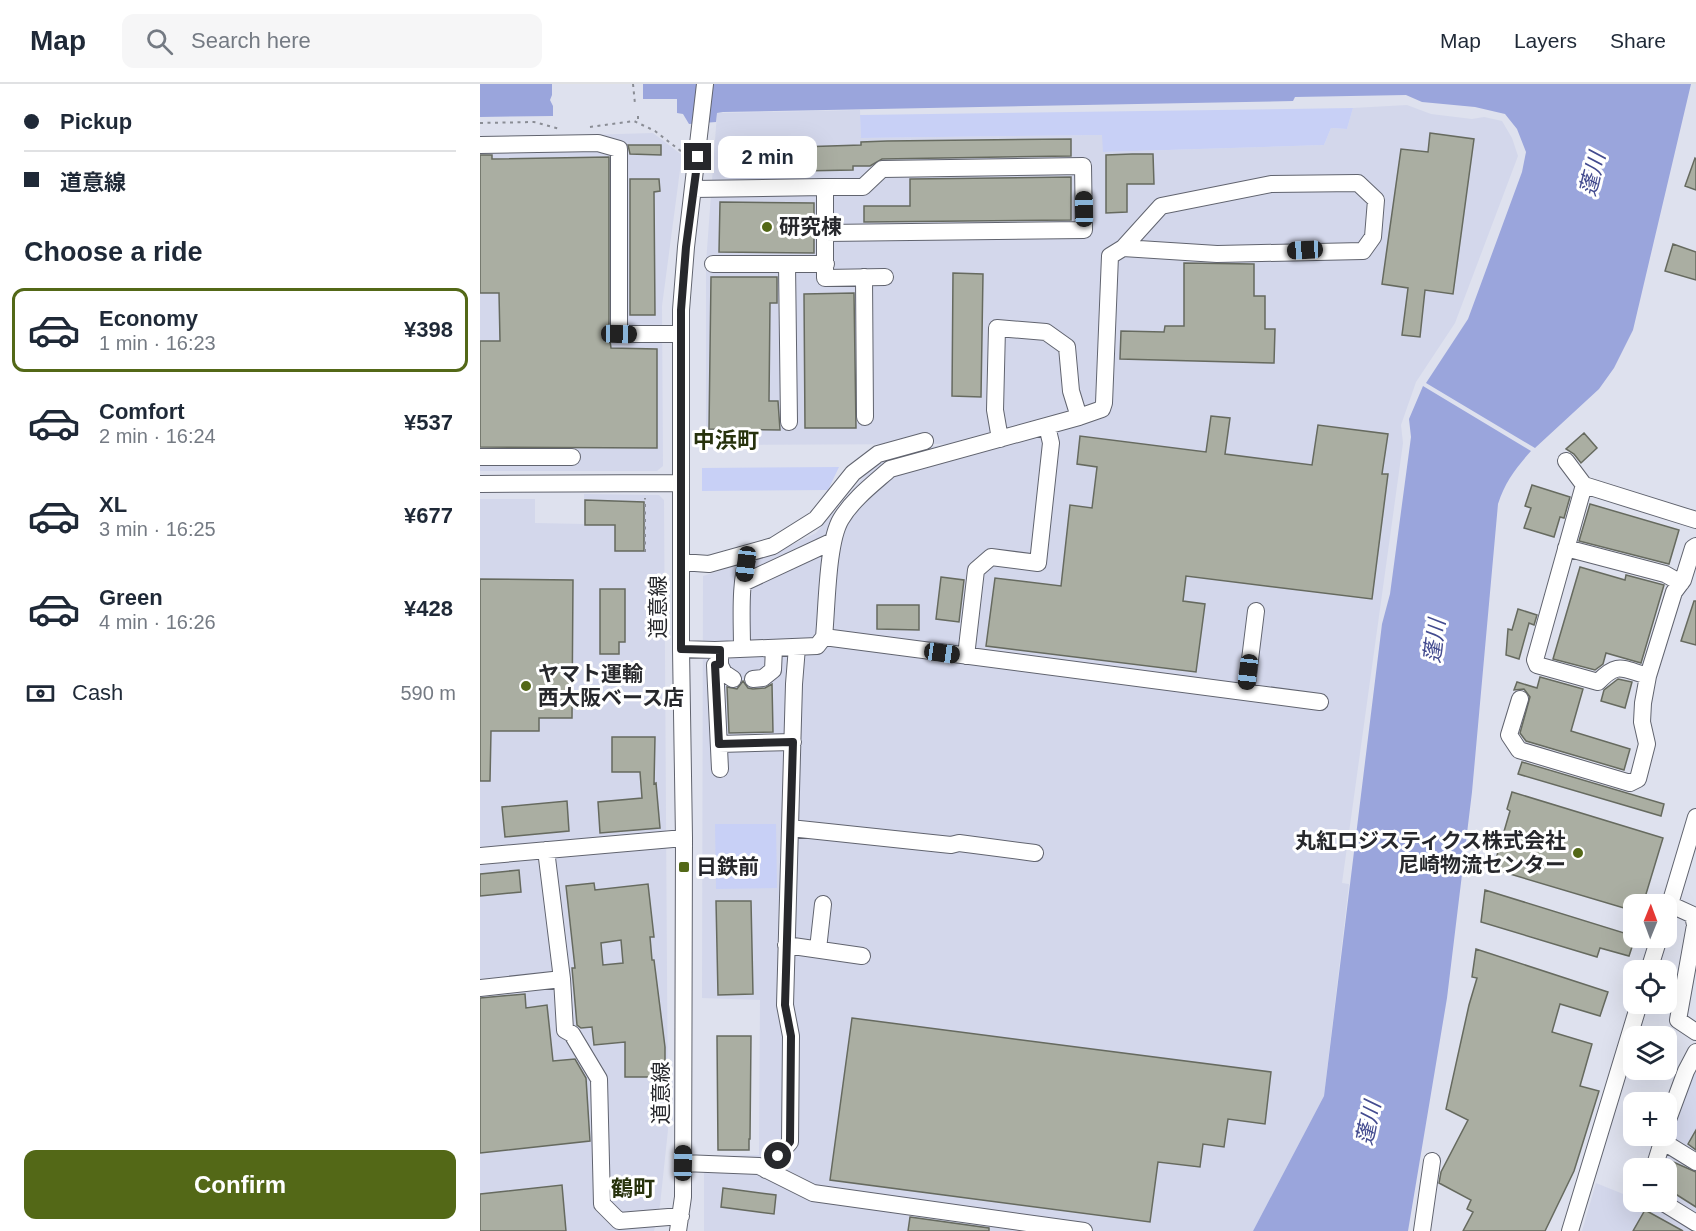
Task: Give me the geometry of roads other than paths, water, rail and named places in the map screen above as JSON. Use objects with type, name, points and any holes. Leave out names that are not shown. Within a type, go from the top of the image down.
[{"type":"street","name":"道意線","points":[[680,1224],[683,1163],[684,838],[681,649],[681,334],[682,289],[705,84]]},
{"type":"street","points":[[480,145],[598,142],[619,149],[619,334],[681,334]]},
{"type":"street","points":[[693,189],[863,187],[882,169],[1083,166],[1084,230],[825,233]]},
{"type":"street","points":[[681,649],[720,657],[742,649],[817,646],[824,637],[833,541],[841,519],[865,490],[890,469],[1098,411],[1104,403],[1110,256],[1123,248],[1161,206],[1271,184],[1358,183],[1376,200],[1373,237],[1363,251],[1305,250],[1217,254],[1123,248]]},
{"type":"street","points":[[825,187],[825,278],[885,278]]},
{"type":"street","points":[[713,264],[826,264]]},
{"type":"street","points":[[787,264],[789,422]]},
{"type":"street","points":[[864,278],[864,417]]},
{"type":"street","points":[[1000,439],[995,410],[998,328],[1046,332],[1067,347],[1071,391],[1079,417]]},
{"type":"street","points":[[966,656],[976,570],[991,557],[1038,563],[1051,443],[1047,426]]},
{"type":"street","points":[[681,562],[709,564],[773,546],[816,519],[853,472],[878,454],[925,441]]},
{"type":"street","points":[[480,457],[572,457]]},
{"type":"street","points":[[1566,461],[1584,485],[1696,520]]},
{"type":"street","points":[[480,484],[681,483]]},
{"type":"street","points":[[1584,485],[1534,660],[1537,665],[1598,682],[1609,670],[1617,668],[1648,676]]},
{"type":"street","points":[[743,583],[833,541]]},
{"type":"street","points":[[1520,699],[1509,735],[1519,750],[1630,783],[1638,779],[1647,744],[1642,722],[1648,676],[1674,592],[1681,583],[1693,548],[1696,546]]},
{"type":"street","points":[[1566,548],[1665,574],[1681,583]]},
{"type":"street","points":[[742,649],[743,583],[749,553]]},
{"type":"street","points":[[1246,692],[1256,611]]},
{"type":"street","points":[[824,637],[1320,702]]},
{"type":"street","points":[[766,1170],[790,1142],[791,1036],[785,1005],[797,647]]},
{"type":"street","points":[[753,679],[764,678],[773,669],[774,648]]},
{"type":"street","points":[[720,657],[724,673],[734,679]]},
{"type":"street","points":[[720,657],[715,665],[720,769]]},
{"type":"street","points":[[719,744],[793,742]]},
{"type":"street","points":[[1673,894],[1696,817]]},
{"type":"street","points":[[790,828],[951,845],[959,843],[1035,853]]},
{"type":"street","points":[[480,856],[592,848],[684,838]]},
{"type":"street","points":[[546,850],[562,979],[565,1030],[572,1034],[599,1079],[602,1204],[616,1226],[680,1224]]},
{"type":"street","points":[[818,949],[823,904]]},
{"type":"street","points":[[1677,911],[1693,915],[1695,925],[1678,1020],[1696,1032]]},
{"type":"street","points":[[786,945],[862,956]]},
{"type":"street","points":[[480,988],[562,979]]},
{"type":"street","points":[[1570,1231],[1636,1014]]},
{"type":"street","points":[[1677,1097],[1696,1052]]},
{"type":"street","points":[[1677,1145],[1696,1162]]},
{"type":"street","points":[[1422,1231],[1432,1161]]},
{"type":"street","points":[[683,1163],[759,1166],[813,1194],[1084,1231]]},
{"type":"street","points":[[1677,1211],[1696,1223]]},
{"type":"water","points":[[480,84],[552,84],[550,100],[553,106],[553,116],[480,117]]},
{"type":"water","name":"蓬川","points":[[643,84],[1691,84],[1633,330],[1614,368],[1599,389],[1535,448],[1426,383],[1468,319],[1522,172],[1526,152],[1517,129],[1505,114],[1475,107],[1422,102],[1406,95],[1295,97],[1293,101],[723,112],[717,113],[716,122],[689,124],[683,114],[677,113],[677,99],[643,99]]},
{"type":"water","name":"蓬川","points":[[1423,386],[1531,451],[1520,463],[1504,489],[1498,504],[1472,792],[1447,998],[1408,1231],[1253,1231],[1324,1096],[1382,624],[1390,594],[1411,437],[1409,419]]},
{"type":"place","name":"研究棟","points":[[767,227]]},
{"type":"place","name":"ヤマト運輸 西大阪ベース店","points":[[526,686]]},
{"type":"place","name":"丸紅ロジスティクス株式会社 尼崎物流センター","points":[[1578,853]]},
{"type":"place","name":"日鉄前","points":[[684,867]]},
{"type":"district","name":"中浜町","points":[[726,440]]},
{"type":"district","name":"鶴町","points":[[633,1188]]}]
